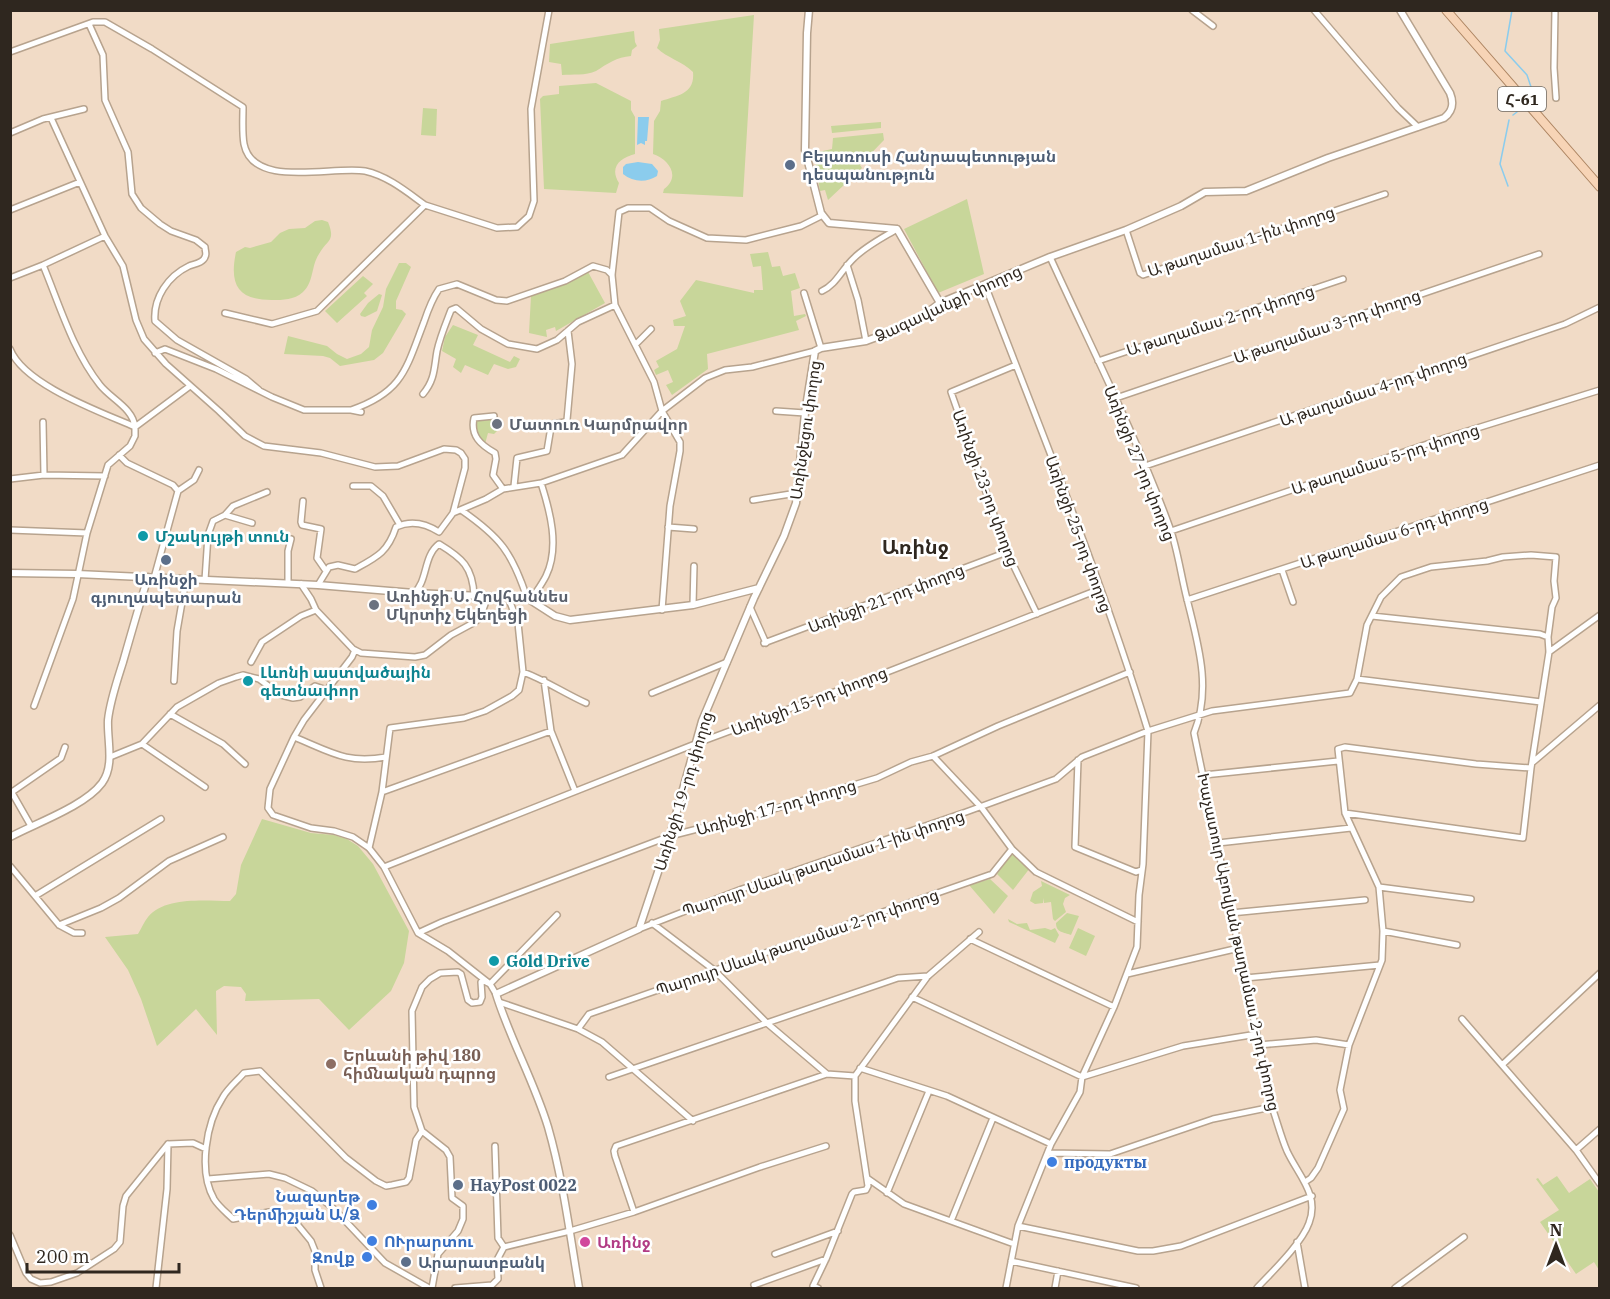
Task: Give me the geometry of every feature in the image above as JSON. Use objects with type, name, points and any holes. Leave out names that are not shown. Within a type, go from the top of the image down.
[{"type":"main road","name":"Հ-61","points":[[1446,10],[1599,187]]},
{"type":"street","points":[[10,52],[89,24],[105,22],[243,107],[244,146],[251,160],[266,170],[307,173],[365,171],[386,178],[425,205],[497,228],[517,227],[529,216],[534,201],[531,109],[549,10]]},
{"type":"street","points":[[809,10],[805,150],[823,215],[829,223],[897,229]]},
{"type":"street","points":[[1192,10],[1213,26]]},
{"type":"street","points":[[1314,10],[1398,108],[1418,127]]},
{"type":"street","name":"Ձագավանքի փողոց","points":[[400,525],[418,523],[430,526],[439,532],[453,513],[503,489],[541,483],[622,455],[662,411],[705,378],[725,370],[752,367],[818,350],[866,341],[920,318],[940,303],[1050,257],[1126,230],[1181,206],[1205,192],[1246,191],[1449,114],[1453,101],[1450,93],[1400,10]]},
{"type":"street","points":[[1555,10],[1556,98]]},
{"type":"street","points":[[89,24],[103,55],[105,100],[128,152],[132,194],[141,208],[153,219],[171,231],[196,240],[205,248],[206,256],[203,260],[186,267],[171,279],[158,297],[155,306],[155,321],[177,340],[246,379],[259,390]]},
{"type":"street","points":[[10,133],[84,109]]},
{"type":"street","points":[[51,118],[105,236],[123,266],[136,320],[144,339],[155,353],[245,436],[264,446],[321,453],[375,466],[398,466],[444,449],[456,450],[465,459],[465,468],[453,513]]},
{"type":"street","points":[[10,210],[80,182]]},
{"type":"street","name":"Ա թաղամաս 1-ին փողոց","points":[[1126,230],[1140,273],[1143,275],[1385,195]]},
{"type":"street","points":[[225,313],[272,324],[317,311],[425,205]]},
{"type":"street","points":[[662,610],[668,527],[680,442],[662,411],[654,382],[615,305],[612,275],[619,212],[628,208],[650,208],[669,221],[707,238],[746,240],[801,226],[823,215]]},
{"type":"street","points":[[822,291],[831,287],[847,265],[875,242],[897,229]]},
{"type":"street","points":[[897,229],[940,303]]},
{"type":"street","points":[[10,278],[44,265],[105,236]]},
{"type":"street","name":"Ա թաղամաս 3-րդ փողոց","points":[[1116,398],[1539,254]]},
{"type":"street","name":"Առինջի 27-րդ փողոց","points":[[1050,257],[1116,398],[1171,531],[1197,640],[1204,681],[1202,714]]},
{"type":"street","points":[[34,706],[74,599],[77,574],[87,533],[108,465],[112,459],[130,446],[135,436],[132,416],[101,386],[78,352],[44,265]]},
{"type":"street","points":[[847,265],[858,300],[866,341]]},
{"type":"street","points":[[351,410],[381,398],[404,372],[413,356],[431,302],[439,289],[457,284],[496,300],[507,301],[565,281],[593,266],[607,270],[612,275]]},
{"type":"street","name":"Ա թաղամաս 2-րդ փողոց","points":[[1098,360],[1343,279]]},
{"type":"street","name":"Առինջի 25-րդ փողոց","points":[[985,285],[1101,589],[1148,731],[1137,947],[1114,1007],[1082,1077],[1080,1092],[1051,1144],[1018,1226],[1006,1288]]},
{"type":"street","points":[[804,293],[818,350]]},
{"type":"street","points":[[423,394],[431,385],[436,369],[437,350],[450,310],[456,308],[482,329],[508,344],[537,349],[557,340],[578,322],[615,305]]},
{"type":"street","name":"Ա թաղամաս 4-րդ փողոց","points":[[1145,466],[1565,324],[1599,307]]},
{"type":"street","points":[[636,344],[651,329]]},
{"type":"street","points":[[514,486],[517,458],[547,450],[552,424],[567,420],[572,364],[568,331]]},
{"type":"street","points":[[155,353],[165,349],[216,369],[280,401],[304,410],[361,412]]},
{"type":"street","points":[[10,350],[28,373],[51,388],[81,405],[135,427]]},
{"type":"street","name":"Առինջեցու փողոց","points":[[759,588],[784,536],[796,503],[805,413],[818,350]]},
{"type":"street","name":"Առինջի 23-րդ փողոց","points":[[1016,365],[951,392],[1007,552],[1036,614]]},
{"type":"street","points":[[135,427],[190,386]]},
{"type":"street","name":"Ա թաղամաս 5-րդ փողոց","points":[[1171,531],[1434,442],[1599,390]]},
{"type":"street","points":[[776,411],[805,413]]},
{"type":"street","points":[[494,416],[474,418],[474,433],[479,444],[495,453],[493,475],[503,489]]},
{"type":"street","points":[[43,422],[44,475]]},
{"type":"street","points":[[119,455],[127,463],[172,485],[178,491]]},
{"type":"street","name":"Ա թաղամաս 6-րդ փողոց","points":[[1187,600],[1599,465]]},
{"type":"street","points":[[10,837],[70,808],[101,785],[110,757],[108,719],[116,685],[178,491],[194,480],[199,470]]},
{"type":"street","points":[[10,479],[44,475],[105,476]]},
{"type":"street","points":[[529,599],[547,575],[552,555],[550,513],[541,483]]},
{"type":"street","points":[[318,585],[329,567],[338,565],[355,569],[383,552],[391,541],[396,527],[400,525],[383,496],[371,486],[353,486]]},
{"type":"street","points":[[205,580],[208,535],[213,521],[225,515],[233,506],[267,492]]},
{"type":"street","points":[[753,500],[797,493]]},
{"type":"street","points":[[303,501],[302,525],[321,529],[317,558],[326,572]]},
{"type":"street","points":[[461,510],[484,526],[506,549],[529,599]]},
{"type":"street","points":[[225,515],[252,523]]},
{"type":"street","points":[[668,527],[694,529]]},
{"type":"street","points":[[10,530],[87,533]]},
{"type":"street","points":[[288,584],[288,551],[291,539]]},
{"type":"street","points":[[414,593],[420,588],[429,558],[439,544],[457,556],[468,568],[473,582],[474,596]]},
{"type":"street","name":"Առինջի 21-րդ փողոց","points":[[750,607],[765,643],[1007,552]]},
{"type":"street","points":[[1148,731],[1212,711],[1350,693],[1357,679],[1367,625],[1381,597],[1401,578],[1431,567],[1531,555],[1556,557],[1554,581],[1556,598],[1552,607],[1548,637],[1549,652],[1523,838],[1345,813]]},
{"type":"street","points":[[693,605],[694,566]]},
{"type":"street","points":[[1282,570],[1293,602]]},
{"type":"street","points":[[10,573],[301,584],[414,593],[508,597],[529,599],[555,616],[570,620],[693,605],[759,588]]},
{"type":"street","points":[[174,681],[177,631],[186,579]]},
{"type":"street","points":[[301,584],[316,610],[355,650],[361,653],[415,657],[425,655],[451,635],[480,618],[488,596]]},
{"type":"street","name":"Առինջի 19-րդ փողոց","points":[[639,929],[670,836],[702,721],[759,588]]},
{"type":"street","name":"Առինջի 15-րդ փողոց","points":[[384,867],[695,744],[1101,589]]},
{"type":"street","points":[[369,848],[382,792],[390,728],[464,718],[485,711],[519,690],[523,672],[518,623],[508,597]]},
{"type":"street","points":[[251,662],[262,642],[301,616],[316,610]]},
{"type":"street","points":[[1549,652],[1599,615]]},
{"type":"street","points":[[1372,616],[1540,634],[1548,637]]},
{"type":"street","points":[[355,650],[294,737],[270,789],[268,808],[273,815],[311,828],[334,831],[353,837],[369,848],[384,867],[418,933],[448,951],[490,984],[547,1124],[570,1231],[579,1288]]},
{"type":"street","points":[[652,693],[727,662]]},
{"type":"street","points":[[523,672],[544,680],[561,692],[586,703]]},
{"type":"street","name":"Առինջի 17-րդ փողոց","points":[[418,933],[453,917],[670,836],[685,834],[877,778],[1130,672]]},
{"type":"street","points":[[110,757],[142,744],[177,707],[219,683],[243,675],[260,680],[288,698],[300,697],[315,686],[327,690]]},
{"type":"street","points":[[1357,679],[1541,702]]},
{"type":"street","points":[[544,680],[550,731],[575,791]]},
{"type":"street","points":[[1305,1182],[1311,1179],[1318,1168],[1344,1109],[1340,1090],[1349,1045],[1382,960],[1383,932],[1379,888],[1345,813],[1338,749],[1345,747],[1476,764],[1532,765],[1599,705]]},
{"type":"street","points":[[170,714],[223,744],[245,764]]},
{"type":"street","name":"Խաչատուր Աբովյան թաղամաս 2-րդ փողոց","points":[[1202,714],[1194,733],[1272,1107],[1287,1150],[1312,1196]]},
{"type":"street","points":[[382,792],[550,731]]},
{"type":"street","name":"Պարույր Սևակ թաղամաս 1-ին փողոց","points":[[496,994],[652,923],[742,889],[1056,779],[1082,757],[1148,731]]},
{"type":"street","points":[[294,737],[342,758],[365,761],[386,757]]},
{"type":"street","points":[[142,744],[204,787]]},
{"type":"street","points":[[31,826],[11,791],[61,758],[65,747]]},
{"type":"street","points":[[933,756],[981,807],[1012,849],[1036,872],[1138,922]]},
{"type":"street","points":[[1078,760],[1075,847],[1136,872],[1141,870]]},
{"type":"street","points":[[1204,775],[1338,761]]},
{"type":"street","points":[[35,896],[161,819]]},
{"type":"street","points":[[1218,843],[1351,828]]},
{"type":"street","points":[[59,925],[119,898],[169,861],[223,837]]},
{"type":"street","name":"Պարույր Սևակ թաղամաս 2-րդ փողոց","points":[[578,1029],[589,1014],[992,874],[1012,849]]},
{"type":"street","points":[[10,866],[59,925],[74,933],[82,933]]},
{"type":"street","points":[[1379,888],[1471,900]]},
{"type":"street","points":[[1231,914],[1365,900]]},
{"type":"street","points":[[490,984],[557,915]]},
{"type":"street","points":[[652,923],[714,970],[768,1024],[826,1074]]},
{"type":"street","points":[[814,1288],[852,1194],[868,1188],[855,1101],[855,1076],[928,976],[979,932]]},
{"type":"street","points":[[1383,932],[1457,945]]},
{"type":"street","points":[[970,939],[1114,1007]]},
{"type":"street","points":[[1127,974],[1239,948]]},
{"type":"street","points":[[1245,978],[1380,965]]},
{"type":"street","points":[[208,1179],[269,1174],[285,1178],[303,1187],[334,1209],[386,1263],[430,1288],[438,1254],[458,1231],[463,1219],[463,1206],[452,1198],[450,1157],[446,1150],[422,1131],[414,1107],[412,1011],[422,987],[440,973],[458,972],[463,978],[468,1000],[472,1003],[480,1002],[481,982],[490,984]]},
{"type":"street","points":[[1502,1065],[1599,973]]},
{"type":"street","points":[[609,1077],[898,978],[928,976]]},
{"type":"street","points":[[912,997],[1082,1077],[1183,1046],[1257,1034]]},
{"type":"street","points":[[499,1002],[578,1029],[602,1042],[693,1120]]},
{"type":"street","points":[[1462,1019],[1576,1150],[1599,1184]]},
{"type":"street","points":[[1259,1045],[1316,1040],[1349,1045]]},
{"type":"street","points":[[860,1068],[946,1096],[1051,1144]]},
{"type":"street","points":[[321,1288],[315,1270],[315,1251],[311,1241],[297,1224],[282,1215],[269,1212],[233,1219],[216,1202],[205,1164],[206,1149],[212,1124],[223,1097],[244,1073],[260,1071],[346,1158],[380,1184],[392,1185],[406,1182],[409,1179],[416,1140],[422,1131]]},
{"type":"street","points":[[634,1212],[615,1156],[616,1146],[826,1074],[855,1076]]},
{"type":"street","points":[[887,1193],[929,1091]]},
{"type":"street","points":[[1048,1153],[1110,1154],[1213,1119],[1272,1107]]},
{"type":"street","points":[[951,1221],[993,1118]]},
{"type":"street","points":[[1576,1150],[1599,1129]]},
{"type":"street","points":[[10,1234],[26,1273],[31,1278],[40,1283],[51,1282],[77,1273],[114,1249],[120,1242],[122,1212],[126,1196],[168,1144],[194,1143],[206,1149]]},
{"type":"street","points":[[156,1288],[168,1144]]},
{"type":"street","points":[[495,1146],[498,1238],[504,1247]]},
{"type":"street","points":[[455,1288],[492,1285],[498,1279],[497,1260],[504,1247],[634,1212],[826,1146]]},
{"type":"street","points":[[867,1178],[904,1204],[1014,1244]]},
{"type":"street","points":[[1018,1226],[1138,1251],[1153,1251],[1181,1246],[1312,1196],[1313,1211],[1309,1225],[1257,1288]]},
{"type":"street","points":[[775,1254],[838,1231]]},
{"type":"street","points":[[1395,1288],[1464,1238]]},
{"type":"street","points":[[1297,1242],[1305,1288]]},
{"type":"street","points":[[754,1286],[826,1259]]},
{"type":"street","points":[[1011,1261],[1136,1288]]},
{"type":"street","points":[[1055,1288],[1058,1271]]},
{"type":"street","points":[[1101,1288],[1102,1281]]},
{"type":"green space","points":[[754,15],[743,197],[663,193],[672,179],[672,174],[668,164],[653,154],[654,121],[660,111],[661,101],[679,95],[688,89],[693,79],[693,72],[657,48],[660,40],[659,29]]},
{"type":"green space","points":[[634,31],[637,46],[632,50],[631,56],[617,59],[592,73],[562,75],[561,64],[549,62],[550,44]]},
{"type":"green space","points":[[596,83],[631,101],[631,110],[635,117],[635,154],[625,158],[616,168],[619,183],[616,193],[544,189],[540,99],[543,96],[559,94],[559,86]]},
{"type":"green space","points":[[423,108],[437,109],[436,136],[421,135]]},
{"type":"green space","points":[[881,122],[881,128],[832,133],[831,126]]},
{"type":"green space","points":[[883,133],[884,140],[860,165],[862,168],[828,200],[825,190],[820,191],[814,153],[832,149],[833,138]]},
{"type":"green space","points":[[967,199],[984,274],[938,293],[904,229]]},
{"type":"green space","points":[[315,221],[328,222],[331,237],[316,259],[307,288],[300,295],[284,300],[272,300],[244,294],[235,282],[236,252],[245,247],[250,248],[271,242],[280,233],[289,229],[305,228]]},
{"type":"green space","points":[[768,252],[772,267],[780,266],[783,276],[795,273],[800,288],[791,291],[794,316],[805,314],[806,316],[796,321],[799,330],[707,354],[708,369],[672,395],[666,385],[673,382],[668,370],[656,375],[654,370],[659,367],[656,361],[677,349],[685,326],[674,326],[673,320],[686,316],[680,301],[696,280],[754,293],[754,290],[763,290],[761,266],[753,267],[750,254]]},
{"type":"green space","points":[[399,263],[406,263],[411,267],[396,301],[396,309],[406,314],[383,353],[374,360],[340,366],[330,358],[323,356],[284,354],[288,336],[327,346],[347,359],[361,354],[369,347],[372,330],[383,307],[386,289]]},
{"type":"green space","points":[[587,270],[605,303],[556,331],[555,327],[546,330],[547,337],[529,333],[531,296]]},
{"type":"green space","points":[[363,276],[373,284],[364,293],[367,296],[337,323],[325,311]]},
{"type":"green space","points":[[379,294],[382,295],[377,311],[365,317],[361,316],[360,314],[368,303]]},
{"type":"green space","points":[[453,325],[478,335],[473,345],[510,362],[514,356],[520,359],[516,367],[508,369],[494,364],[488,375],[465,365],[461,373],[453,367],[456,359],[442,351],[445,337]]},
{"type":"green space","points":[[490,418],[501,422],[494,434],[488,433],[485,444],[476,433],[475,419]]},
{"type":"green space","points":[[262,819],[311,833],[334,835],[358,846],[373,864],[409,931],[404,963],[391,991],[349,1030],[319,999],[245,1001],[246,994],[241,987],[224,986],[216,991],[217,1035],[196,1009],[157,1046],[141,999],[128,970],[105,937],[138,934],[155,910],[175,903],[230,901],[236,894],[241,865]]},
{"type":"green space","points":[[1012,853],[1030,868],[1013,890],[997,874]]},
{"type":"green space","points":[[990,879],[1008,896],[994,914],[969,885]]},
{"type":"green space","points":[[1041,881],[1070,895],[1065,898],[1063,904],[1066,912],[1055,921],[1051,902],[1044,903],[1043,898],[1043,903],[1035,904],[1030,901],[1033,892],[1042,886]]},
{"type":"green space","points":[[1067,913],[1079,916],[1071,935],[1061,932],[1056,926],[1056,923]]},
{"type":"green space","points":[[1008,919],[1017,924],[1027,923],[1030,930],[1055,928],[1059,935],[1055,943],[1009,922]]},
{"type":"green space","points":[[1078,928],[1095,936],[1086,956],[1069,948]]},
{"type":"green space","points":[[1557,1176],[1569,1193],[1590,1179],[1599,1192],[1599,1270],[1594,1262],[1576,1274],[1540,1222],[1559,1210],[1536,1179],[1538,1178],[1543,1185]]},
{"type":"water","points":[[638,117],[649,117],[645,145],[641,143],[637,145]]},
{"type":"water","points":[[638,162],[652,164],[658,171],[657,176],[640,181],[623,174],[623,167],[626,164]]},
{"type":"waterway","points":[[1512,10],[1505,51],[1527,75],[1532,90]]},
{"type":"waterway","points":[[1513,115],[1517,112]]},
{"type":"waterway","points":[[1508,186],[1500,164],[1509,120]]},
{"type":"place","name":"Բելառուսի Հանրապետության դեսպանություն","points":[[790,165]]},
{"type":"place","name":"Մատուռ Կարմրավոր","points":[[497,424]]},
{"type":"place","name":"Մշակույթի տուն","points":[[143,536]]},
{"type":"place","name":"Առինջի գյուղապետարան","points":[[166,560]]},
{"type":"place","name":"Առինջի Ս. Հովհաննես Մկրտիչ Եկեղեցի","points":[[374,605]]},
{"type":"place","name":"Լևոնի աստվածային գետնափոր","points":[[248,681]]},
{"type":"place","name":"Gold Drive","points":[[494,961]]},
{"type":"place","name":"Երևանի թիվ 180 հիմնական դպրոց","points":[[331,1064]]},
{"type":"place","name":"продукты","points":[[1052,1162]]},
{"type":"place","name":"HayPost 0022","points":[[458,1185]]},
{"type":"place","name":"Նազարեթ Դերմիշյան Ա/Ձ","points":[[372,1205]]},
{"type":"place","name":"ՈՒրարտու","points":[[372,1241]]},
{"type":"place","name":"Առինջ","points":[[585,1242]]},
{"type":"place","name":"Զովք","points":[[367,1257]]},
{"type":"place","name":"Արարատբանկ","points":[[406,1262]]},
{"type":"district","name":"Առինջ","points":[[915,546]]}]
